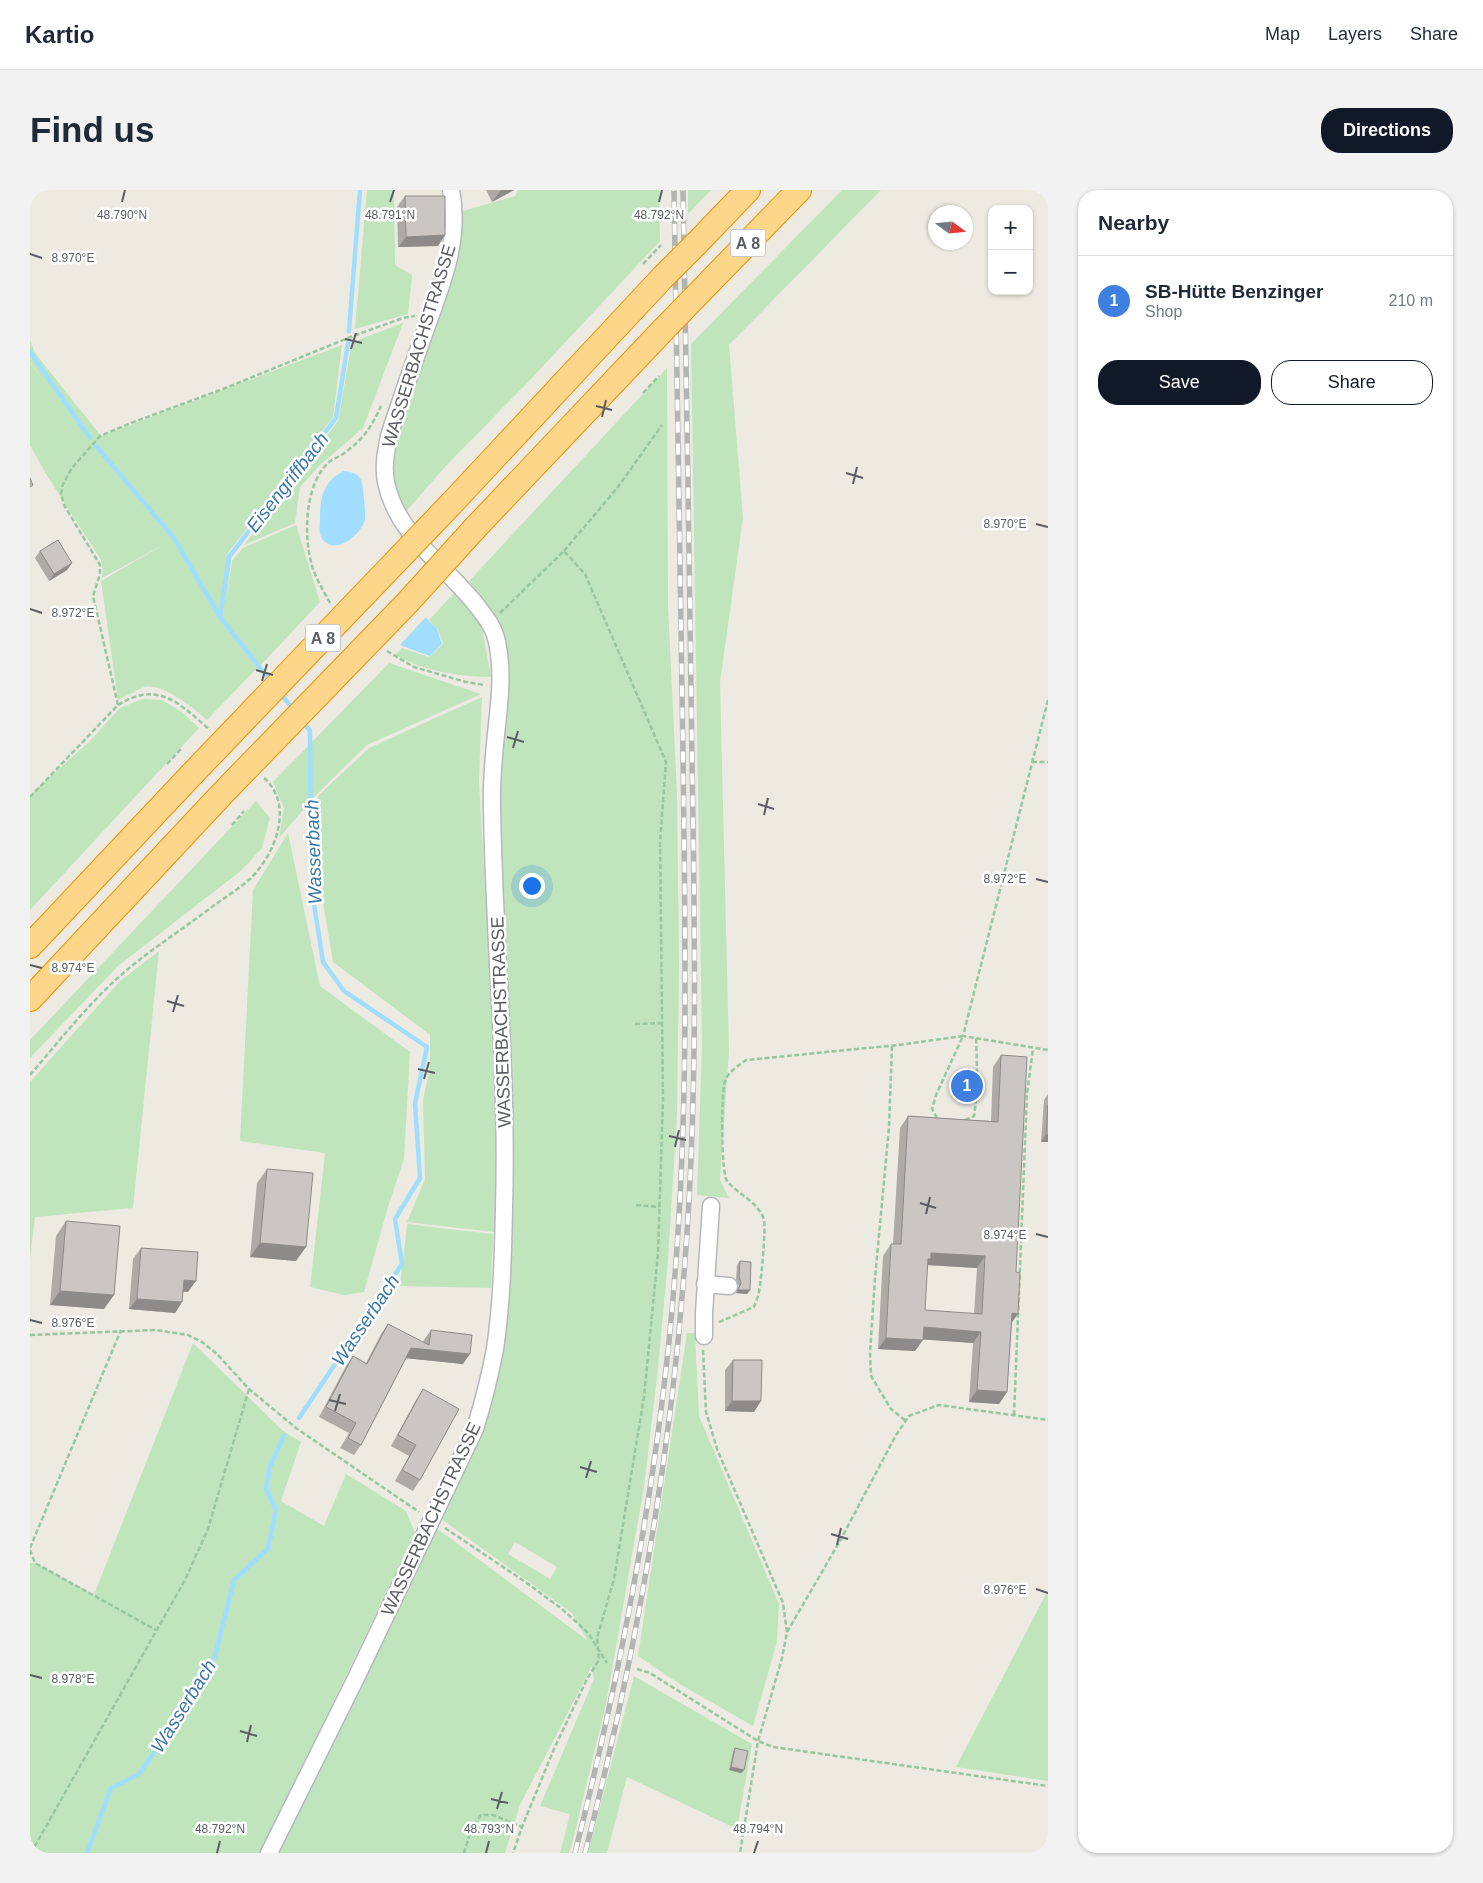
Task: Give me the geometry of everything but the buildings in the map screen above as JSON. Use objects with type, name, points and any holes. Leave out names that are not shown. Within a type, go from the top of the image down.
[{"type":"highway","name":"A 8","points":[[30,946],[451,504],[663,277],[748,190]]},
{"type":"highway","name":"A 8","points":[[30,999],[220,796],[407,603],[476,527],[799,190]]},
{"type":"street","name":"WASSERBACHSTRASSE","points":[[269,1853],[475,1429],[495,1348],[500,1304],[506,1105],[492,806],[501,688],[501,661],[497,638],[490,622],[458,584],[418,544],[395,511],[386,482],[384,460],[389,436],[451,250],[454,224],[451,190]]},
{"type":"street","points":[[704,1336],[710,1206]]},
{"type":"street","points":[[705,1284],[729,1286]]},
{"type":"path","points":[[643,264],[661,245]]},
{"type":"path","points":[[118,705],[93,596],[100,574],[100,565],[64,505],[61,494],[63,484],[72,468],[100,436],[123,426],[223,389],[402,318],[431,313]]},
{"type":"path","points":[[643,393],[659,376]]},
{"type":"path","points":[[335,609],[313,569],[307,544],[307,516],[311,494],[318,478],[328,463],[346,452],[368,433],[383,400]]},
{"type":"path","points":[[490,622],[510,605],[564,551],[618,487],[662,425]]},
{"type":"path","points":[[514,1853],[522,1827],[554,1749],[587,1679],[599,1660],[598,1638],[614,1580],[644,1397],[658,1253],[663,1100],[660,842],[666,762],[585,574],[564,551]]},
{"type":"path","points":[[384,649],[414,667],[466,682],[501,688]]},
{"type":"path","points":[[942,1120],[936,1118],[932,1109],[936,1095],[963,1036],[1048,700]]},
{"type":"path","points":[[167,764],[181,749]]},
{"type":"path","points":[[1032,762],[1048,762]]},
{"type":"path","points":[[232,825],[244,812]]},
{"type":"path","points":[[635,1024],[663,1023]]},
{"type":"path","points":[[740,1853],[758,1741],[782,1658],[787,1632],[783,1603],[717,1449],[706,1412],[704,1336],[714,1324],[754,1307],[759,1295],[764,1220],[757,1208],[726,1180],[723,1105],[725,1082],[732,1071],[746,1060],[892,1046],[963,1036],[1048,1050]]},
{"type":"path","points":[[957,1121],[974,1116],[977,1083],[976,1038]]},
{"type":"path","points":[[892,1046],[889,1127],[875,1278],[870,1376],[891,1408],[906,1421]]},
{"type":"path","points":[[1014,1415],[1027,1104],[1033,1048]]},
{"type":"path","points":[[636,1205],[659,1207]]},
{"type":"path","points":[[121,1330],[30,1549],[35,1564],[156,1630]]},
{"type":"path","points":[[30,1335],[156,1330],[188,1335],[202,1342],[217,1354],[249,1389],[296,1428],[524,1581],[562,1609],[588,1633],[607,1663]]},
{"type":"path","points":[[31,1853],[186,1580],[208,1529],[249,1389]]},
{"type":"path","points":[[787,1632],[840,1541],[896,1435],[909,1416],[939,1405],[1048,1420]]},
{"type":"path","points":[[637,1669],[650,1673],[758,1741],[774,1747],[1048,1786]]},
{"type":"path","points":[[464,1853],[472,1827],[481,1815],[493,1815],[522,1827]]},
{"type":"green space","points":[[367,190],[394,190],[395,265],[412,275],[408,314],[355,329]]},
{"type":"green space","points":[[518,190],[659,190],[660,241],[530,380],[445,467],[403,515],[390,487],[394,436],[455,258],[463,211],[515,196]]},
{"type":"green space","points":[[688,190],[711,190],[688,214]]},
{"type":"green space","points":[[842,190],[881,190],[729,345],[743,518],[720,682],[729,1051],[720,1180],[729,1198],[697,1195],[702,1044],[691,344]]},
{"type":"green space","points":[[403,323],[363,428],[319,466],[300,487],[295,523],[244,545],[338,421],[352,342]]},
{"type":"green space","points":[[30,340],[35,353],[101,436],[342,345],[333,417],[222,561],[232,550],[227,598],[232,561],[243,548],[296,525],[320,602],[260,666],[221,617],[224,610],[218,616],[258,667],[207,720],[176,697],[158,688],[142,688],[118,700],[101,581],[165,544],[102,578],[101,560],[46,474],[30,445],[30,363],[43,380],[30,362]]},
{"type":"green space","points":[[667,368],[668,605],[677,794],[679,964],[677,1115],[668,1260],[658,1369],[644,1487],[606,1704],[569,1853],[560,1853],[570,1814],[540,1806],[594,1679],[592,1666],[520,1805],[505,1853],[273,1853],[435,1527],[587,1640],[572,1613],[440,1518],[501,1347],[498,831],[493,615],[469,581]],"holes":[[[515,1542],[557,1567],[550,1579],[508,1554]]]},
{"type":"green space","points":[[455,592],[481,623],[491,677],[466,676],[442,672],[406,661],[395,655],[402,648],[429,657],[443,644],[438,630],[429,620]]},
{"type":"green space","points":[[389,663],[481,694],[367,745],[316,795],[279,838],[284,808],[273,782]]},
{"type":"green space","points":[[482,697],[479,781],[499,1133],[494,1232],[407,1222],[425,1179],[423,1101],[430,1065],[430,1035],[333,962],[318,873],[318,796],[369,748]]},
{"type":"green space","points":[[142,699],[162,700],[182,712],[199,728],[30,910],[30,795],[89,742],[120,708]]},
{"type":"green space","points":[[256,801],[270,818],[262,848],[242,870],[118,966],[30,1058],[30,1040]]},
{"type":"green space","points":[[288,833],[320,986],[410,1052],[404,1159],[364,1292],[344,1295],[310,1287],[325,1153],[240,1141],[253,890]]},
{"type":"green space","points":[[159,951],[133,1208],[35,1217],[30,1259],[30,1082],[120,981]]},
{"type":"green space","points":[[407,1224],[493,1234],[491,1288],[400,1286]]},
{"type":"green space","points":[[687,1333],[695,1333],[699,1416],[779,1604],[777,1642],[753,1726],[678,1683],[638,1656]]},
{"type":"green space","points":[[193,1343],[282,1430],[301,1442],[281,1501],[324,1526],[346,1474],[406,1511],[415,1533],[260,1853],[30,1853],[30,1563],[35,1563],[94,1595]]},
{"type":"green space","points":[[1048,1590],[1048,1781],[956,1767]]},
{"type":"green space","points":[[634,1676],[752,1744],[737,1829],[627,1777],[607,1853],[588,1853]]},
{"type":"water","points":[[344,471],[356,474],[361,480],[365,519],[363,525],[349,540],[342,544],[330,545],[322,539],[320,534],[322,497],[331,480]]},
{"type":"water","points":[[425,617],[437,629],[442,644],[430,656],[386,638]]},
{"type":"pier","points":[[390,598],[410,603],[427,616],[398,647],[385,640],[374,628],[373,612]]},
{"type":"waterway","name":"Eisengriffbach","points":[[349,331],[360,190]]},
{"type":"waterway","name":"Eisengriffbach","points":[[220,617],[229,557],[336,418],[348,343]]},
{"type":"waterway","name":"Wasserbach","points":[[30,352],[90,438]]},
{"type":"waterway","name":"Wasserbach","points":[[96,446],[174,538],[220,617],[271,682]]},
{"type":"waterway","name":"Wasserbach","points":[[279,692],[293,709]]},
{"type":"waterway","name":"Wasserbach","points":[[299,1418],[402,1264],[395,1219],[420,1178],[415,1103],[427,1047],[344,991],[323,962],[311,885],[310,731],[302,721]]},
{"type":"waterway","name":"Wasserbach","points":[[87,1853],[111,1788],[139,1774],[178,1718],[215,1656],[234,1580],[268,1549],[276,1510],[266,1489],[270,1466],[284,1436]]},
{"type":"railway","points":[[575,1853],[624,1638],[649,1493],[668,1347],[679,1209],[684,1079],[685,949],[674,190]]},
{"type":"railway","points":[[585,1853],[603,1782],[634,1638],[659,1493],[669,1420],[684,1274],[692,1146],[694,953],[683,190]]},
{"type":"place","name":"SB-Hütte Benzinger","points":[[967,1086]]}]
